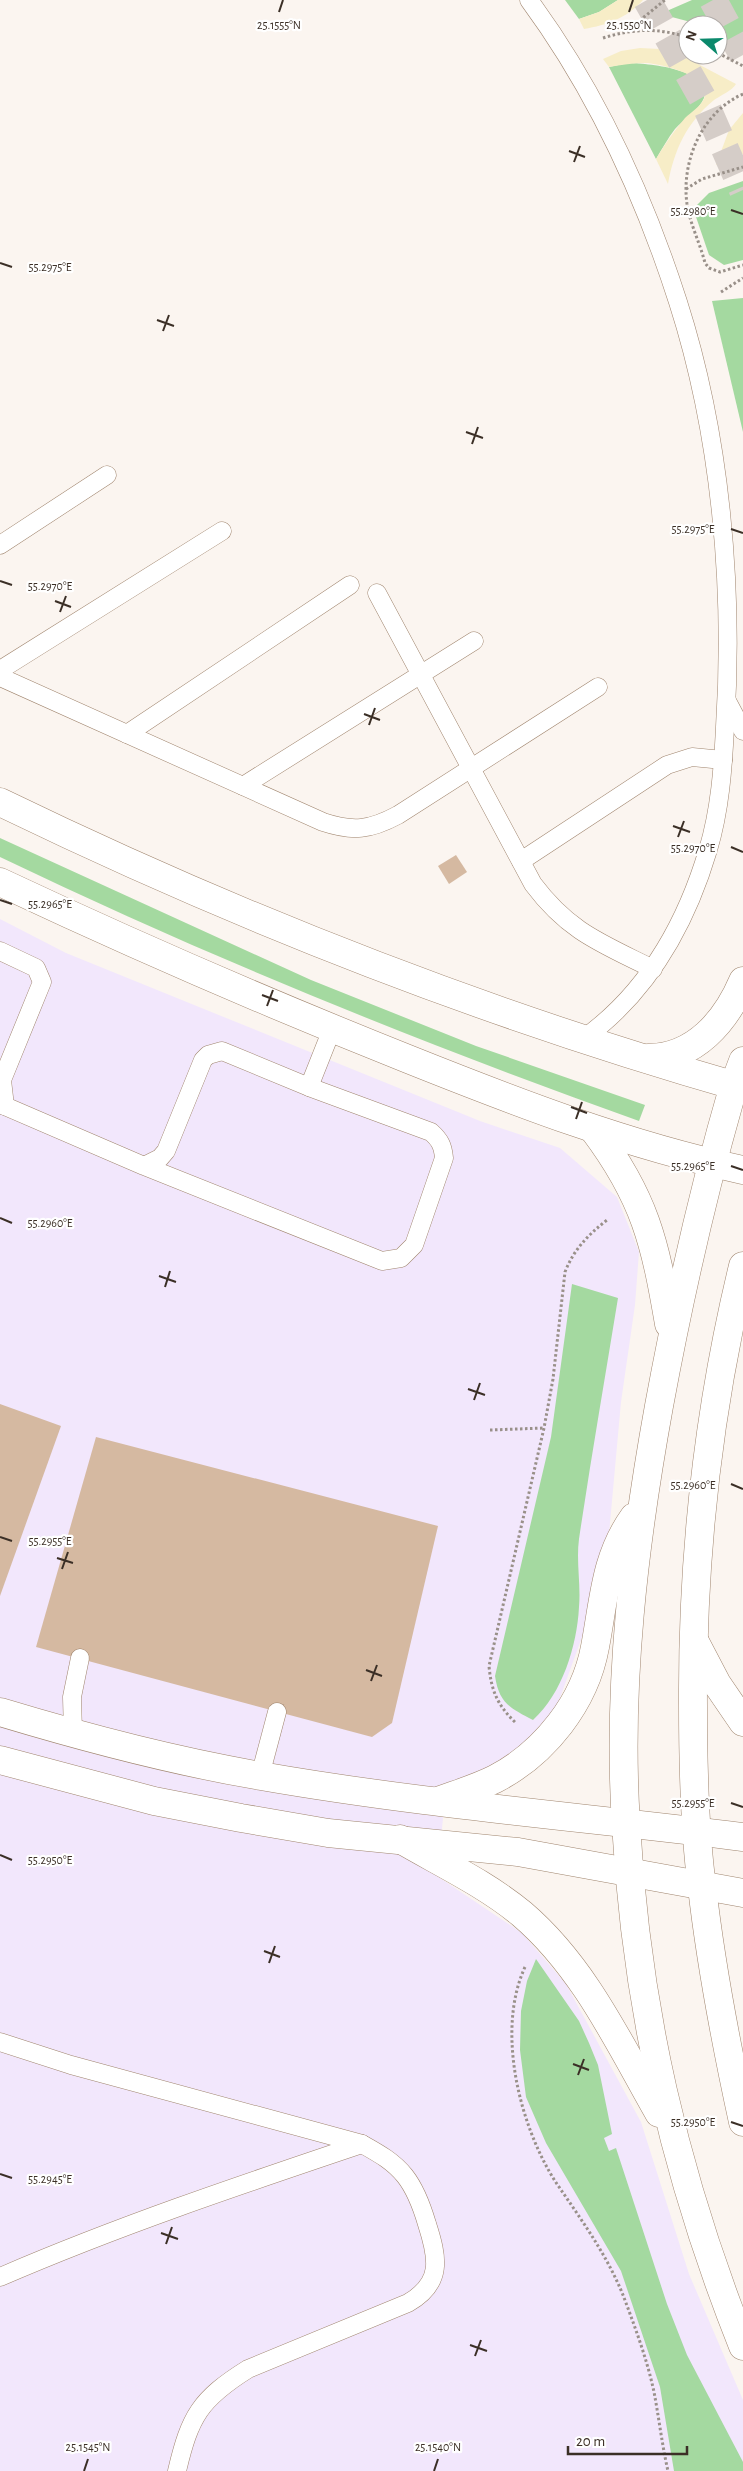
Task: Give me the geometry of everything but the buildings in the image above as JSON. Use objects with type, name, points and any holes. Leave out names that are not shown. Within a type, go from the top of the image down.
[{"type":"street","points":[[0,802],[202,896],[454,995],[644,1058],[740,1078],[711,1163],[671,1340],[641,1508],[631,1591],[626,1674],[626,1823],[636,1941],[651,2038],[673,2136],[689,2195],[715,2276],[743,2346]]},
{"type":"street","points":[[0,882],[91,924],[332,1029],[594,1130],[711,1163],[743,1170]]},
{"type":"street","points":[[644,1058],[664,1058],[685,1050],[704,1038],[729,1010],[743,981]]},
{"type":"street","points":[[594,1130],[625,1174],[647,1222],[659,1262],[671,1340]]},
{"type":"street","points":[[743,1266],[737,1310],[712,1423],[700,1520],[692,1637],[693,1762],[701,1886],[726,2042],[743,2122]]},
{"type":"street","points":[[438,1801],[477,1787],[511,1769],[541,1745],[569,1710],[589,1669],[608,1574],[627,1527],[641,1508]]},
{"type":"street","points":[[692,1637],[717,1684],[743,1722]]},
{"type":"street","points":[[0,1712],[73,1734],[158,1756],[260,1776],[438,1801],[743,1837]]},
{"type":"street","points":[[0,1760],[145,1798],[231,1816],[328,1833],[518,1852],[743,1893]]},
{"type":"street","points":[[400,1839],[494,1893],[521,1913],[547,1937],[571,1964],[673,2136]]},
{"type":"lane","points":[[529,0],[584,85],[621,155],[653,229],[679,304],[701,392],[713,460],[723,540],[727,620],[727,700],[718,804],[709,848],[694,890],[676,930],[653,968],[620,1008],[583,1038]]},
{"type":"lane","points":[[0,545],[107,475]]},
{"type":"lane","points":[[0,670],[222,531]]},
{"type":"lane","points":[[127,734],[350,585]]},
{"type":"lane","points":[[376,593],[521,861],[546,900],[576,929],[653,968]]},
{"type":"lane","points":[[243,786],[474,641]]},
{"type":"lane","points":[[0,676],[330,825],[354,829],[370,828],[398,815],[598,687]]},
{"type":"lane","points":[[727,700],[743,731]]},
{"type":"lane","points":[[521,861],[667,765],[692,757],[723,760]]},
{"type":"lane","points":[[0,951],[36,968],[42,982],[2,1080],[3,1105],[144,1166],[372,1259],[382,1261],[401,1258],[414,1245],[442,1167],[443,1148],[438,1139],[422,1128],[309,1087],[229,1052],[215,1052],[208,1055],[199,1068],[166,1151],[160,1158],[144,1166]]},
{"type":"lane","points":[[309,1087],[332,1029]]},
{"type":"lane","points":[[73,1734],[72,1697],[80,1658]]},
{"type":"lane","points":[[260,1776],[278,1712]]},
{"type":"lane","points":[[0,2042],[80,2067],[362,2144],[386,2157],[405,2176],[420,2200],[436,2255],[436,2266],[427,2288],[408,2302],[248,2369],[225,2384],[202,2404],[184,2439],[177,2471]]},
{"type":"lane","points":[[0,2277],[168,2211],[362,2144]]},
{"type":"path","points":[[634,31],[644,17],[665,0]]},
{"type":"path","points":[[603,38],[634,31],[666,32],[678,35]]},
{"type":"path","points":[[728,58],[743,66]]},
{"type":"path","points":[[743,94],[725,105],[703,129],[690,158],[686,190],[691,220],[705,263],[709,268],[720,272],[743,265]]},
{"type":"path","points":[[686,190],[702,179],[743,167]]},
{"type":"path","points":[[721,292],[743,278]]},
{"type":"path","points":[[522,1728],[497,1701],[491,1684],[489,1666],[544,1428],[553,1379],[565,1272],[571,1256],[587,1236],[610,1218]]},
{"type":"path","points":[[490,1430],[544,1428]]},
{"type":"path","points":[[528,1960],[518,1982],[513,2014],[514,2058],[524,2110],[539,2150],[555,2180],[604,2254],[622,2293],[645,2356],[654,2393],[668,2471]]},
{"type":"shaded area","points":[[0,919],[66,953],[480,1121],[560,1148],[617,1197],[639,1252],[635,1305],[621,1402],[608,1545],[590,1615],[553,1717],[507,1766],[446,1790],[437,1876],[522,1933],[566,1984],[641,2122],[689,2274],[743,2400],[743,2471],[0,2471]]},
{"type":"green space","points":[[565,0],[618,0],[599,12],[579,19]]},
{"type":"green space","points":[[692,0],[743,0],[743,54],[728,43],[728,15],[678,15],[678,19],[668,16],[669,10]]},
{"type":"green space","points":[[628,63],[662,66],[689,74],[699,80],[705,88],[702,102],[675,129],[656,159],[609,67]]},
{"type":"green space","points":[[743,181],[743,260],[724,265],[709,255],[695,214],[697,205],[709,193]]},
{"type":"green space","points":[[743,298],[743,432],[712,301]]},
{"type":"green space","points":[[0,838],[311,980],[476,1046],[645,1105],[639,1121],[396,1030],[236,964],[0,857]]},
{"type":"green space","points":[[572,1284],[618,1298],[579,1539],[579,1598],[575,1637],[560,1683],[552,1697],[533,1720],[507,1704],[499,1693],[495,1676],[551,1437]]},
{"type":"green space","points":[[536,1959],[579,2021],[598,2065],[612,2134],[604,2138],[609,2151],[616,2148],[667,2304],[687,2355],[743,2462],[743,2471],[674,2471],[660,2387],[621,2271],[546,2143],[526,2097],[520,2050],[521,2011],[527,1981]]},
{"type":"sand","points":[[618,0],[643,0],[630,12],[616,20],[584,29],[579,19],[599,12]]},
{"type":"sand","points":[[640,48],[660,49],[678,54],[678,65],[700,65],[736,84],[732,89],[714,100],[689,127],[678,148],[668,184],[656,159],[685,118],[702,102],[705,91],[702,84],[694,78],[663,66],[646,63],[609,67],[603,59],[621,51]]},
{"type":"sand","points":[[743,113],[743,154],[716,165],[729,130]]},
{"type":"tunnel","points":[[647,0],[703,99],[743,190]]},
{"type":"tunnel","points":[[713,0],[743,55]]}]
